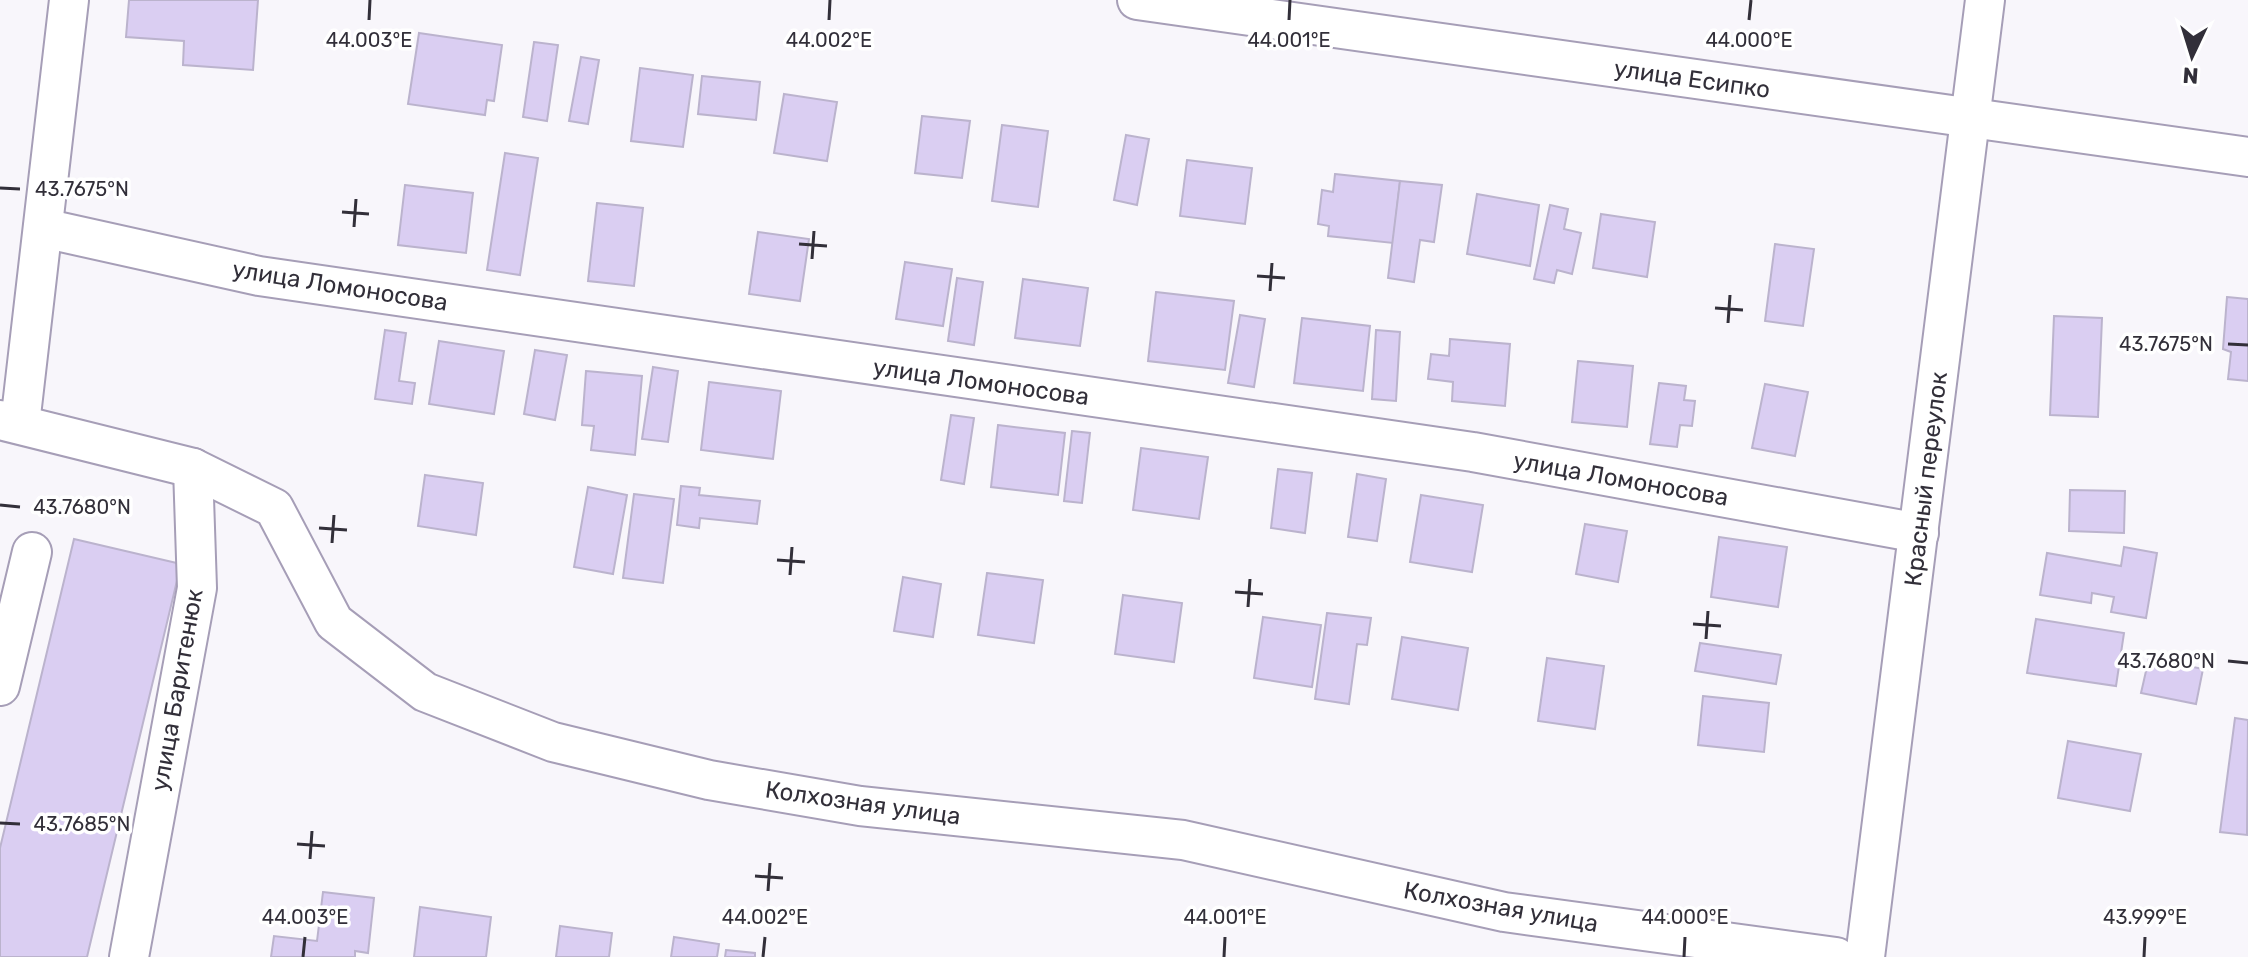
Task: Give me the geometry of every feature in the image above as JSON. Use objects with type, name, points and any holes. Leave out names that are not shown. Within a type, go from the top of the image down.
[{"type":"street","points":[[10,422],[43,228],[69,0]]},
{"type":"street","name":"улица Есипко","points":[[1137,0],[2248,157]]},
{"type":"street","name":"Красный переулок","points":[[1865,957],[1973,118],[1985,0]]},
{"type":"street","name":"улица Ломоносова","points":[[43,228],[259,276],[1473,452],[1919,533]]},
{"type":"street","name":"Колхозная улица","points":[[10,422],[193,468],[274,508],[334,622],[425,692],[553,742],[709,780],[860,806],[1183,840],[1504,912],[1836,957]]},
{"type":"street","name":"улица Баритенюк","points":[[129,957],[197,588],[193,468]]},
{"type":"street","points":[[0,686],[32,552]]},
{"type":"building","points":[[129,0],[258,0],[253,70],[183,65],[184,41],[126,37]]},
{"type":"building","points":[[419,33],[502,45],[494,101],[487,100],[485,115],[408,104]]},
{"type":"building","points":[[534,42],[558,45],[547,121],[523,117]]},
{"type":"building","points":[[581,57],[599,60],[588,124],[569,121]]},
{"type":"building","points":[[640,68],[693,75],[683,147],[631,141]]},
{"type":"building","points":[[702,76],[760,82],[756,120],[698,114]]},
{"type":"building","points":[[784,94],[837,102],[827,161],[774,153]]},
{"type":"building","points":[[922,116],[970,121],[962,178],[915,173]]},
{"type":"building","points":[[1002,125],[1048,131],[1038,207],[992,201]]},
{"type":"building","points":[[1126,135],[1149,139],[1137,205],[1114,200]]},
{"type":"building","points":[[505,153],[538,158],[520,275],[487,270]]},
{"type":"building","points":[[1187,160],[1252,168],[1245,224],[1180,216]]},
{"type":"building","points":[[1335,174],[1400,181],[1393,243],[1328,236],[1329,226],[1318,224],[1322,190],[1333,192]]},
{"type":"building","points":[[1400,181],[1442,185],[1434,242],[1420,240],[1414,282],[1388,278]]},
{"type":"building","points":[[405,185],[473,193],[466,253],[398,245]]},
{"type":"building","points":[[1477,194],[1539,205],[1530,266],[1467,254]]},
{"type":"building","points":[[597,203],[643,208],[634,286],[588,281]]},
{"type":"building","points":[[1550,205],[1568,209],[1564,229],[1581,233],[1572,274],[1557,270],[1554,283],[1534,279]]},
{"type":"building","points":[[1601,214],[1655,222],[1647,277],[1593,268]]},
{"type":"building","points":[[758,232],[809,239],[800,301],[749,294]]},
{"type":"building","points":[[1775,244],[1814,249],[1803,326],[1765,321]]},
{"type":"building","points":[[905,262],[952,269],[943,326],[896,319]]},
{"type":"building","points":[[957,278],[983,282],[974,345],[948,341]]},
{"type":"building","points":[[1023,279],[1088,288],[1080,346],[1015,338]]},
{"type":"building","points":[[1156,292],[1234,301],[1225,370],[1148,361]]},
{"type":"building","points":[[2227,297],[2248,299],[2248,381],[2228,379],[2231,352],[2223,349]]},
{"type":"building","points":[[1240,315],[1265,319],[1254,387],[1228,383]]},
{"type":"building","points":[[2054,316],[2102,318],[2098,417],[2050,415]]},
{"type":"building","points":[[1302,318],[1370,326],[1363,391],[1294,383]]},
{"type":"building","points":[[385,330],[406,333],[399,381],[415,383],[412,404],[375,399]]},
{"type":"building","points":[[1376,330],[1400,332],[1396,401],[1372,399]]},
{"type":"building","points":[[1450,339],[1510,344],[1505,406],[1452,401],[1453,382],[1428,379],[1431,354],[1449,356]]},
{"type":"building","points":[[439,341],[504,351],[494,414],[429,404]]},
{"type":"building","points":[[535,350],[567,355],[555,420],[524,414]]},
{"type":"building","points":[[1578,361],[1633,366],[1627,427],[1572,422]]},
{"type":"building","points":[[653,367],[678,371],[668,442],[642,439]]},
{"type":"building","points":[[586,371],[642,376],[635,455],[591,450],[594,426],[582,425]]},
{"type":"building","points":[[709,382],[781,391],[773,459],[701,450]]},
{"type":"building","points":[[1659,383],[1686,386],[1684,400],[1695,401],[1692,426],[1680,425],[1677,447],[1650,444]]},
{"type":"building","points":[[1765,384],[1808,392],[1795,456],[1752,448]]},
{"type":"building","points":[[951,415],[974,418],[964,484],[941,480]]},
{"type":"building","points":[[998,425],[1065,433],[1058,495],[991,487]]},
{"type":"building","points":[[1072,431],[1090,433],[1082,503],[1064,501]]},
{"type":"building","points":[[1141,448],[1208,457],[1199,519],[1133,510]]},
{"type":"building","points":[[1278,469],[1312,473],[1305,533],[1271,528]]},
{"type":"building","points":[[1357,474],[1386,479],[1377,541],[1348,537]]},
{"type":"building","points":[[425,475],[483,483],[476,535],[418,526]]},
{"type":"building","points":[[681,486],[700,488],[699,495],[760,501],[757,524],[700,518],[699,528],[677,525]]},
{"type":"building","points":[[588,487],[627,495],[613,574],[574,567]]},
{"type":"building","points":[[2070,490],[2125,491],[2124,533],[2069,531]]},
{"type":"building","points":[[634,494],[674,499],[663,583],[623,578]]},
{"type":"building","points":[[1421,495],[1483,505],[1472,572],[1410,562]]},
{"type":"building","points":[[1585,524],[1627,531],[1618,582],[1576,574]]},
{"type":"building","points":[[1719,537],[1787,547],[1778,607],[1711,597]]},
{"type":"building","points":[[74,539],[181,564],[87,957],[0,957],[0,848]]},
{"type":"building","points":[[2124,547],[2157,553],[2146,618],[2111,612],[2114,597],[2092,593],[2091,603],[2040,595],[2047,553],[2121,566]]},
{"type":"building","points":[[987,573],[1043,580],[1034,643],[978,635]]},
{"type":"building","points":[[903,577],[941,584],[933,637],[894,631]]},
{"type":"building","points":[[1123,595],[1182,603],[1174,662],[1115,654]]},
{"type":"building","points":[[1327,613],[1371,618],[1367,645],[1357,644],[1349,704],[1315,699]]},
{"type":"building","points":[[1263,617],[1321,625],[1312,687],[1254,678]]},
{"type":"building","points":[[2036,619],[2124,633],[2116,686],[2027,673]]},
{"type":"building","points":[[1402,637],[1468,648],[1458,710],[1392,699]]},
{"type":"building","points":[[1700,643],[1781,655],[1776,684],[1695,671]]},
{"type":"building","points":[[1547,658],[1604,666],[1595,729],[1538,721]]},
{"type":"building","points":[[2149,658],[2203,669],[2196,704],[2141,693]]},
{"type":"building","points":[[1703,696],[1769,703],[1764,752],[1698,745]]},
{"type":"building","points":[[2235,718],[2248,720],[2247,835],[2220,832]]},
{"type":"building","points":[[2068,741],[2141,754],[2130,811],[2058,798]]},
{"type":"building","points":[[323,892],[374,898],[368,953],[355,951],[355,957],[271,957],[274,936],[317,941]]},
{"type":"building","points":[[420,907],[491,917],[486,957],[414,957]]},
{"type":"building","points":[[560,926],[612,933],[609,957],[556,957]]},
{"type":"building","points":[[674,937],[719,944],[717,957],[671,957]]},
{"type":"building","points":[[726,950],[755,953],[755,957],[725,957]]}]
